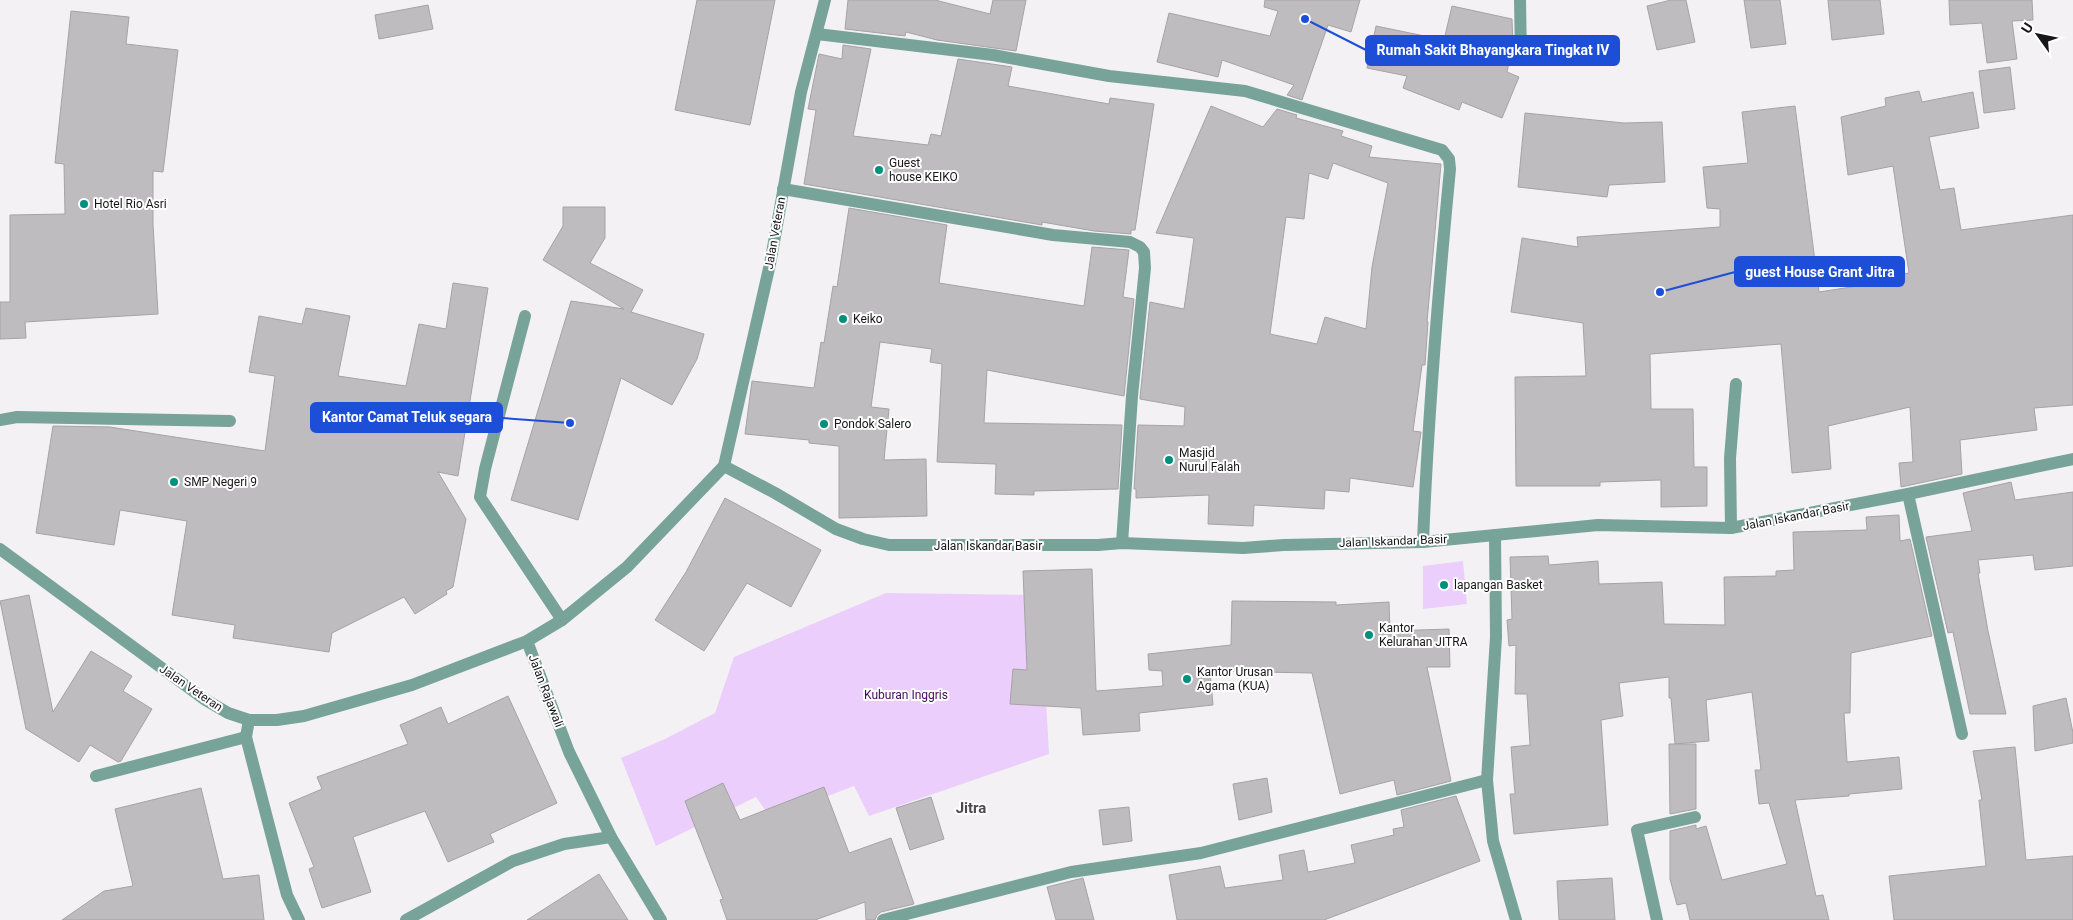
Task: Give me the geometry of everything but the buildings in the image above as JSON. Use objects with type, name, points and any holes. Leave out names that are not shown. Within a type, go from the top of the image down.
[{"type":"street","name":"Jalan Veteran","points":[[724,466],[770,264],[801,92],[824,0]]},
{"type":"street","points":[[1520,0],[1521,57]]},
{"type":"street","points":[[817,34],[993,55],[1109,76],[1245,90],[1442,150],[1448,159],[1450,169],[1434,338],[1426,457],[1423,542]]},
{"type":"street","points":[[783,189],[1053,234],[1130,242],[1142,248],[1145,268],[1132,396],[1122,543]]},
{"type":"street","points":[[525,316],[485,469],[480,497],[562,620]]},
{"type":"street","points":[[1731,528],[1730,458],[1736,384]]},
{"type":"street","points":[[0,420],[18,417],[230,421]]},
{"type":"street","name":"Jalan Iskandar Basir","points":[[724,466],[836,529],[863,539],[889,545],[1078,545],[1122,543],[1243,548],[1284,545],[1423,542],[1598,525],[1731,528],[1908,494],[2073,459]]},
{"type":"street","name":"Jalan Rajawali","points":[[661,920],[611,838],[569,752],[527,641],[562,620],[627,567],[724,466]]},
{"type":"street","points":[[1908,494],[1962,734]]},
{"type":"street","points":[[1495,535],[1496,637],[1488,780],[1493,841],[1516,920]]},
{"type":"street","name":"Jalan Veteran","points":[[0,549],[204,699],[228,713],[249,720],[277,720],[304,716],[412,685],[527,641]]},
{"type":"street","points":[[249,720],[246,737],[287,895],[299,920]]},
{"type":"street","points":[[96,776],[246,737]]},
{"type":"street","points":[[884,920],[1071,872],[1201,853],[1488,780]]},
{"type":"street","points":[[1657,920],[1637,830],[1695,817]]},
{"type":"street","points":[[406,920],[513,861],[564,844],[611,838]]},
{"type":"green space","name":"lapangan Basket","points":[[1463,561],[1467,604],[1423,609],[1423,566]]},
{"type":"green space","name":"Kuburan Inggris","points":[[886,593],[1040,595],[1049,754],[869,816],[854,786],[771,818],[756,797],[656,846],[621,758],[665,739],[715,713],[734,657]]},
{"type":"place","name":"Rumah Sakit Bhayangkara Tingkat IV","points":[[1305,19]]},
{"type":"place","name":"Guest house KEIKO","points":[[879,170]]},
{"type":"place","name":"Hotel Rio Asri","points":[[84,204]]},
{"type":"place","name":"guest House Grant Jitra","points":[[1660,292]]},
{"type":"place","name":"Keiko","points":[[843,319]]},
{"type":"place","name":"Kantor Camat Teluk segara","points":[[570,423]]},
{"type":"place","name":"Pondok Salero","points":[[824,424]]},
{"type":"place","name":"Masjid Nurul Falah","points":[[1169,460]]},
{"type":"place","name":"SMP Negeri 9","points":[[174,482]]},
{"type":"place","name":"lapangan Basket","points":[[1444,585]]},
{"type":"place","name":"Kantor Kelurahan JITRA","points":[[1369,635]]},
{"type":"place","name":"Kantor Urusan Agama (KUA)","points":[[1187,679]]},
{"type":"district","name":"Jitra","points":[[971,808]]}]
